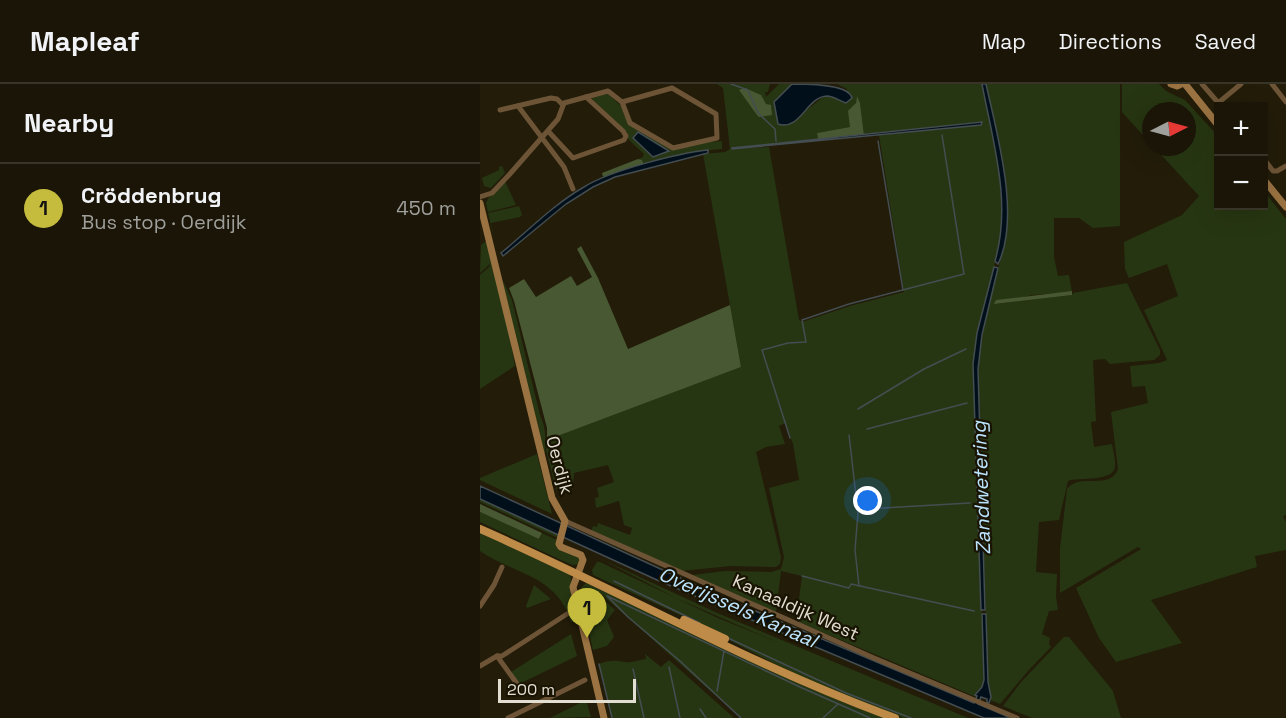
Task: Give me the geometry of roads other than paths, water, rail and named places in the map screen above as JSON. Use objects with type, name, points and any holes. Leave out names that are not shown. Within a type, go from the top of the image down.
[{"type":"main road","points":[[480,523],[773,667],[851,702],[895,718]]},
{"type":"main road","points":[[480,529],[579,573]]},
{"type":"street","points":[[1171,84],[1183,84],[1214,120]]},
{"type":"street","points":[[1202,84],[1217,102]]},
{"type":"street","points":[[1222,102],[1241,84]]},
{"type":"street","points":[[1272,84],[1286,102]]},
{"type":"street","points":[[480,197],[492,193],[498,187],[558,119],[566,102],[608,91],[622,102],[630,123],[673,148],[715,140],[717,136],[716,114],[675,89],[622,102]]},
{"type":"street","points":[[548,131],[573,158],[624,140],[626,136],[623,131],[586,97]]},
{"type":"street","points":[[500,110],[551,98],[563,105]]},
{"type":"street","points":[[518,106],[564,167],[573,189]]},
{"type":"street","points":[[1268,165],[1273,171],[1286,166]]},
{"type":"street","points":[[1268,186],[1286,207]]},
{"type":"street","name":"Oerdijk","points":[[480,203],[552,498],[564,524]]},
{"type":"street","points":[[564,524],[559,540],[561,547],[582,557],[583,561],[574,589],[604,718]]},
{"type":"street","name":"Kanaaldijk West","points":[[564,524],[1017,718]]},
{"type":"street","points":[[480,606],[494,585],[502,567]]},
{"type":"street","points":[[480,666],[497,656],[502,656],[567,614]]},
{"type":"street","points":[[497,656],[518,685]]},
{"type":"street","points":[[508,718],[585,680]]},
{"type":"water","points":[[792,84],[836,87],[849,93],[852,98],[846,103],[829,96],[820,98],[792,123],[778,124],[774,102]]},
{"type":"water","points":[[982,84],[986,84],[1005,175],[1007,223],[1005,245],[998,264],[995,261],[1002,217],[999,172]]},
{"type":"water","points":[[982,122],[981,125],[732,149],[732,148]]},
{"type":"water","points":[[638,132],[669,151],[653,157],[633,138]]},
{"type":"water","points":[[708,150],[708,153],[615,177],[593,187],[566,204],[503,256],[501,253],[562,201],[595,181],[644,164]]},
{"type":"water","name":"Zandwetering","points":[[994,267],[998,268],[982,335],[978,369],[985,610],[981,610],[973,364],[977,333]]},
{"type":"water","name":"Overijssels Kanaal","points":[[480,486],[715,594],[974,703],[977,696],[975,695],[982,687],[984,680],[982,614],[986,614],[988,682],[991,697],[989,703],[987,699],[981,697],[978,704],[1011,718],[984,718],[657,580],[480,499]]},
{"type":"waterway","points":[[731,84],[748,90],[758,113],[775,129],[776,141]]},
{"type":"waterway","points":[[790,438],[762,350],[788,343],[806,342],[802,320],[849,304],[964,274],[942,135]]},
{"type":"waterway","points":[[878,141],[903,290]]},
{"type":"waterway","points":[[858,409],[924,369],[966,349]]},
{"type":"waterway","points":[[867,429],[967,403]]},
{"type":"waterway","points":[[849,435],[858,513],[855,550],[859,586]]},
{"type":"waterway","name":"Zandwetering","points":[[865,509],[970,503]]},
{"type":"waterway","points":[[802,576],[849,588],[851,584],[974,611]]},
{"type":"waterway","points":[[614,581],[700,623]]},
{"type":"waterway","points":[[741,718],[607,596],[870,718]]},
{"type":"waterway","points":[[728,638],[846,693],[911,718]]},
{"type":"waterway","points":[[717,691],[724,651]]},
{"type":"waterway","points":[[599,664],[612,718]]},
{"type":"waterway","points":[[669,667],[680,718]]},
{"type":"waterway","points":[[633,669],[644,718]]},
{"type":"waterway","points":[[823,718],[838,704]]},
{"type":"waterway","points":[[700,709],[706,718]]},
{"type":"place","name":"Cröddenbrug","points":[[587,638]]}]
